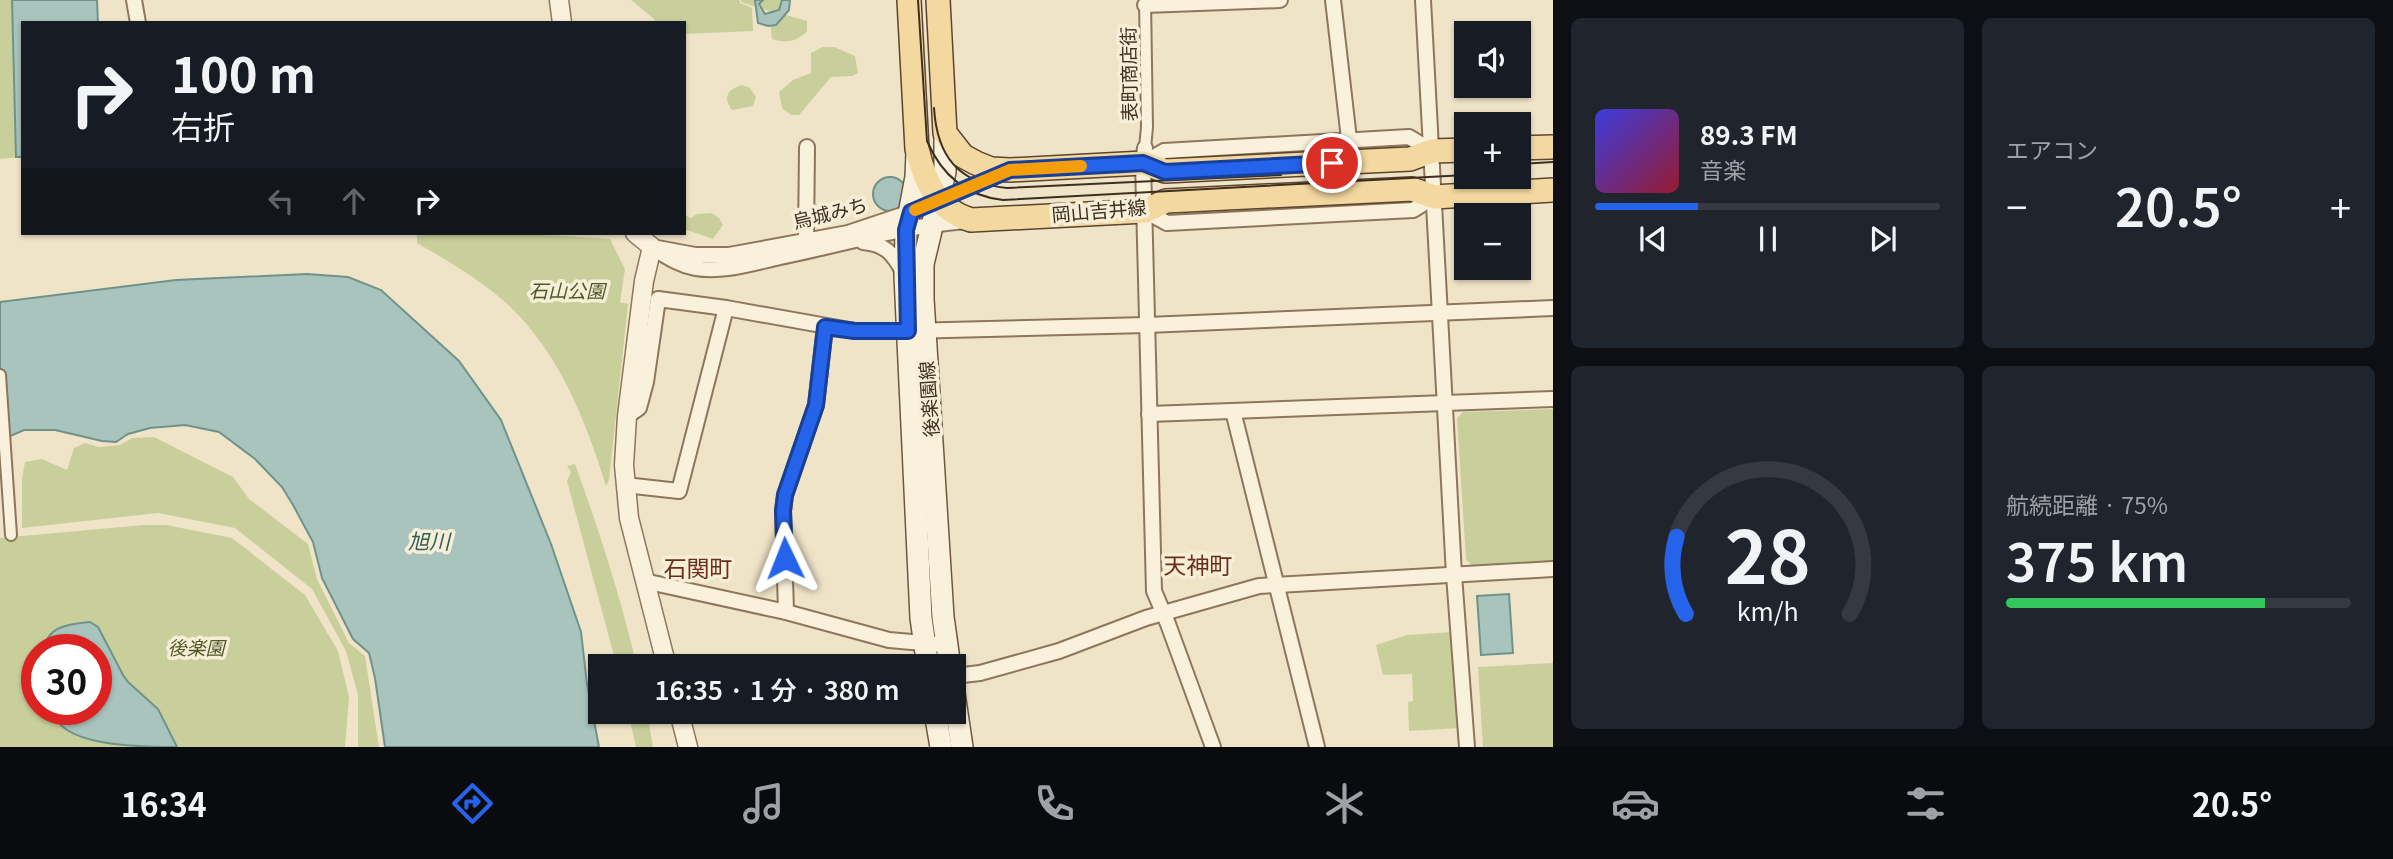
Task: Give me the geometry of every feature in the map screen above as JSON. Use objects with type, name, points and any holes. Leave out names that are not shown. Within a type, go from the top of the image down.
[{"type":"main road","points":[[909,0],[917,149],[922,173],[947,210],[971,220]]},
{"type":"main road","points":[[938,0],[945,132],[963,156],[991,169],[1010,170],[1144,155],[1165,172],[1410,159],[1432,151],[1454,150]]},
{"type":"main road","name":"後楽園線","points":[[914,270],[931,224],[945,172],[945,132]]},
{"type":"main road","points":[[1531,148],[1553,147]]},
{"type":"main road","name":"後楽園線","points":[[917,149],[916,177],[908,221],[914,270],[926,654]]},
{"type":"main road","name":"岡山吉井線","points":[[971,220],[1145,211],[1166,201],[1412,189],[1434,197],[1553,190]]},
{"type":"main road","name":"後楽園線","points":[[916,331],[948,654]]},
{"type":"main road","points":[[937,724],[941,747]]},
{"type":"main road","points":[[959,724],[962,747]]},
{"type":"street","points":[[134,0],[138,21]]},
{"type":"street","points":[[559,0],[562,21]]},
{"type":"street","points":[[1145,3],[1280,0]]},
{"type":"street","points":[[1333,0],[1349,139]]},
{"type":"street","points":[[1423,0],[1454,575],[1467,747]]},
{"type":"street","name":"表町商店街","points":[[1144,155],[1147,127],[1145,3]]},
{"type":"street","points":[[1213,747],[1154,591],[1144,155],[1164,151],[1409,137],[1432,151]]},
{"type":"street","points":[[806,241],[807,147]]},
{"type":"street","name":"烏城みち","points":[[637,235],[675,262],[706,269],[742,265],[857,242],[908,221],[938,199],[1010,170]]},
{"type":"street","name":"烏城みち","points":[[652,247],[706,256],[729,255],[848,233],[885,221],[931,224],[971,220]]},
{"type":"street","points":[[857,242],[874,243],[890,251],[914,270]]},
{"type":"street","points":[[652,247],[644,281],[627,416],[625,485],[629,518],[664,654]]},
{"type":"street","points":[[627,416],[639,408],[646,382],[658,299],[855,331],[1147,324],[1553,308]]},
{"type":"street","points":[[625,485],[679,491],[726,308]]},
{"type":"street","points":[[786,612],[783,511],[785,495],[816,405],[825,327]]},
{"type":"street","points":[[0,375],[11,532]]},
{"type":"street","points":[[1149,414],[1553,399]]},
{"type":"street","points":[[1233,411],[1317,747]]},
{"type":"street","points":[[966,675],[1059,651],[1162,613],[1259,586],[1553,569]]},
{"type":"street","points":[[644,581],[786,612],[889,640],[946,645]]},
{"type":"street","points":[[682,724],[688,747]]},
{"type":"green space","points":[[0,0],[97,0],[98,21],[21,21],[21,157],[0,159]]},
{"type":"green space","points":[[631,0],[739,0],[752,8],[753,31],[686,34],[686,21],[654,19]]},
{"type":"green space","points":[[741,0],[787,0],[783,14],[807,21],[807,31],[791,41],[772,39],[769,11]]},
{"type":"green space","points":[[823,47],[834,47],[855,56],[858,73],[831,77],[799,115],[791,115],[782,108],[779,92],[793,80],[811,73],[811,53]]},
{"type":"green space","points":[[742,85],[750,88],[756,97],[753,106],[732,110],[727,101],[728,94]]},
{"type":"green space","points":[[712,213],[719,218],[723,225],[713,239],[686,230],[686,216],[691,218],[697,214]]},
{"type":"green space","name":"石山公園","points":[[417,235],[546,235],[610,239],[625,269],[620,302],[628,304],[609,480],[606,486],[589,436],[568,388],[525,322],[496,294],[417,243]]},
{"type":"green space","points":[[1553,409],[1553,561],[1473,566],[1466,560],[1457,418],[1463,412]]},
{"type":"green space","points":[[154,437],[233,477],[249,499],[308,544],[317,579],[349,643],[365,656],[379,747],[358,747],[358,695],[346,651],[312,589],[235,528],[158,513],[22,528],[22,479],[25,462],[42,459],[67,470],[74,448],[85,443],[99,447],[120,445],[132,438]]},
{"type":"green space","points":[[575,464],[593,514],[634,654],[614,654],[567,481],[571,472],[567,466]]},
{"type":"green space","name":"後楽園","points":[[166,525],[232,538],[305,595],[338,651],[349,697],[345,747],[0,747],[0,538]]},
{"type":"green space","points":[[1454,632],[1459,728],[1409,731],[1408,702],[1413,701],[1412,674],[1383,675],[1376,645],[1407,635]]},
{"type":"green space","points":[[1553,663],[1553,747],[1483,747],[1478,667]]},
{"type":"green space","points":[[631,724],[649,724],[653,747],[636,747]]},
{"type":"water","points":[[12,0],[97,0],[98,21],[21,21],[21,157],[16,157]]},
{"type":"water","points":[[755,0],[763,0],[759,4],[765,14],[779,10],[782,0],[790,0],[789,10],[776,25],[768,26],[758,23]]},
{"type":"water","points":[[890,177],[902,182],[907,194],[902,206],[890,211],[878,206],[873,194],[878,182]]},
{"type":"water","name":"旭川","points":[[307,274],[348,277],[381,290],[459,361],[501,420],[551,544],[581,632],[588,689],[588,724],[595,724],[599,747],[385,747],[369,653],[353,639],[322,578],[313,542],[282,487],[255,459],[219,432],[185,425],[150,428],[128,434],[116,442],[55,430],[24,430],[8,437],[0,449],[0,302],[176,280]]},
{"type":"water","points":[[1509,594],[1513,653],[1481,655],[1477,596]]},
{"type":"water","points":[[90,622],[98,627],[102,634],[51,634],[75,624]]},
{"type":"water","points":[[112,654],[128,682],[158,709],[177,747],[123,745],[84,738],[62,725],[112,725]]},
{"type":"tram line","points":[[918,0],[927,141],[948,174],[967,189],[990,198],[1003,200],[1454,176]]},
{"type":"tram line","points":[[934,108],[945,153],[963,173],[990,185],[1007,188],[1281,175]]},
{"type":"tram line","points":[[1531,163],[1553,162]]},
{"type":"slow traffic","points":[[915,210],[1010,170],[1081,166]]},
{"type":"district","name":"天神町","points":[[1198,566]]},
{"type":"district","name":"石関町","points":[[698,569]]},
{"type":"route","points":[[785,558],[785,495],[816,405],[825,327],[855,331],[908,331],[906,230],[911,212],[1010,170],[1143,163],[1165,172],[1332,163]]}]
